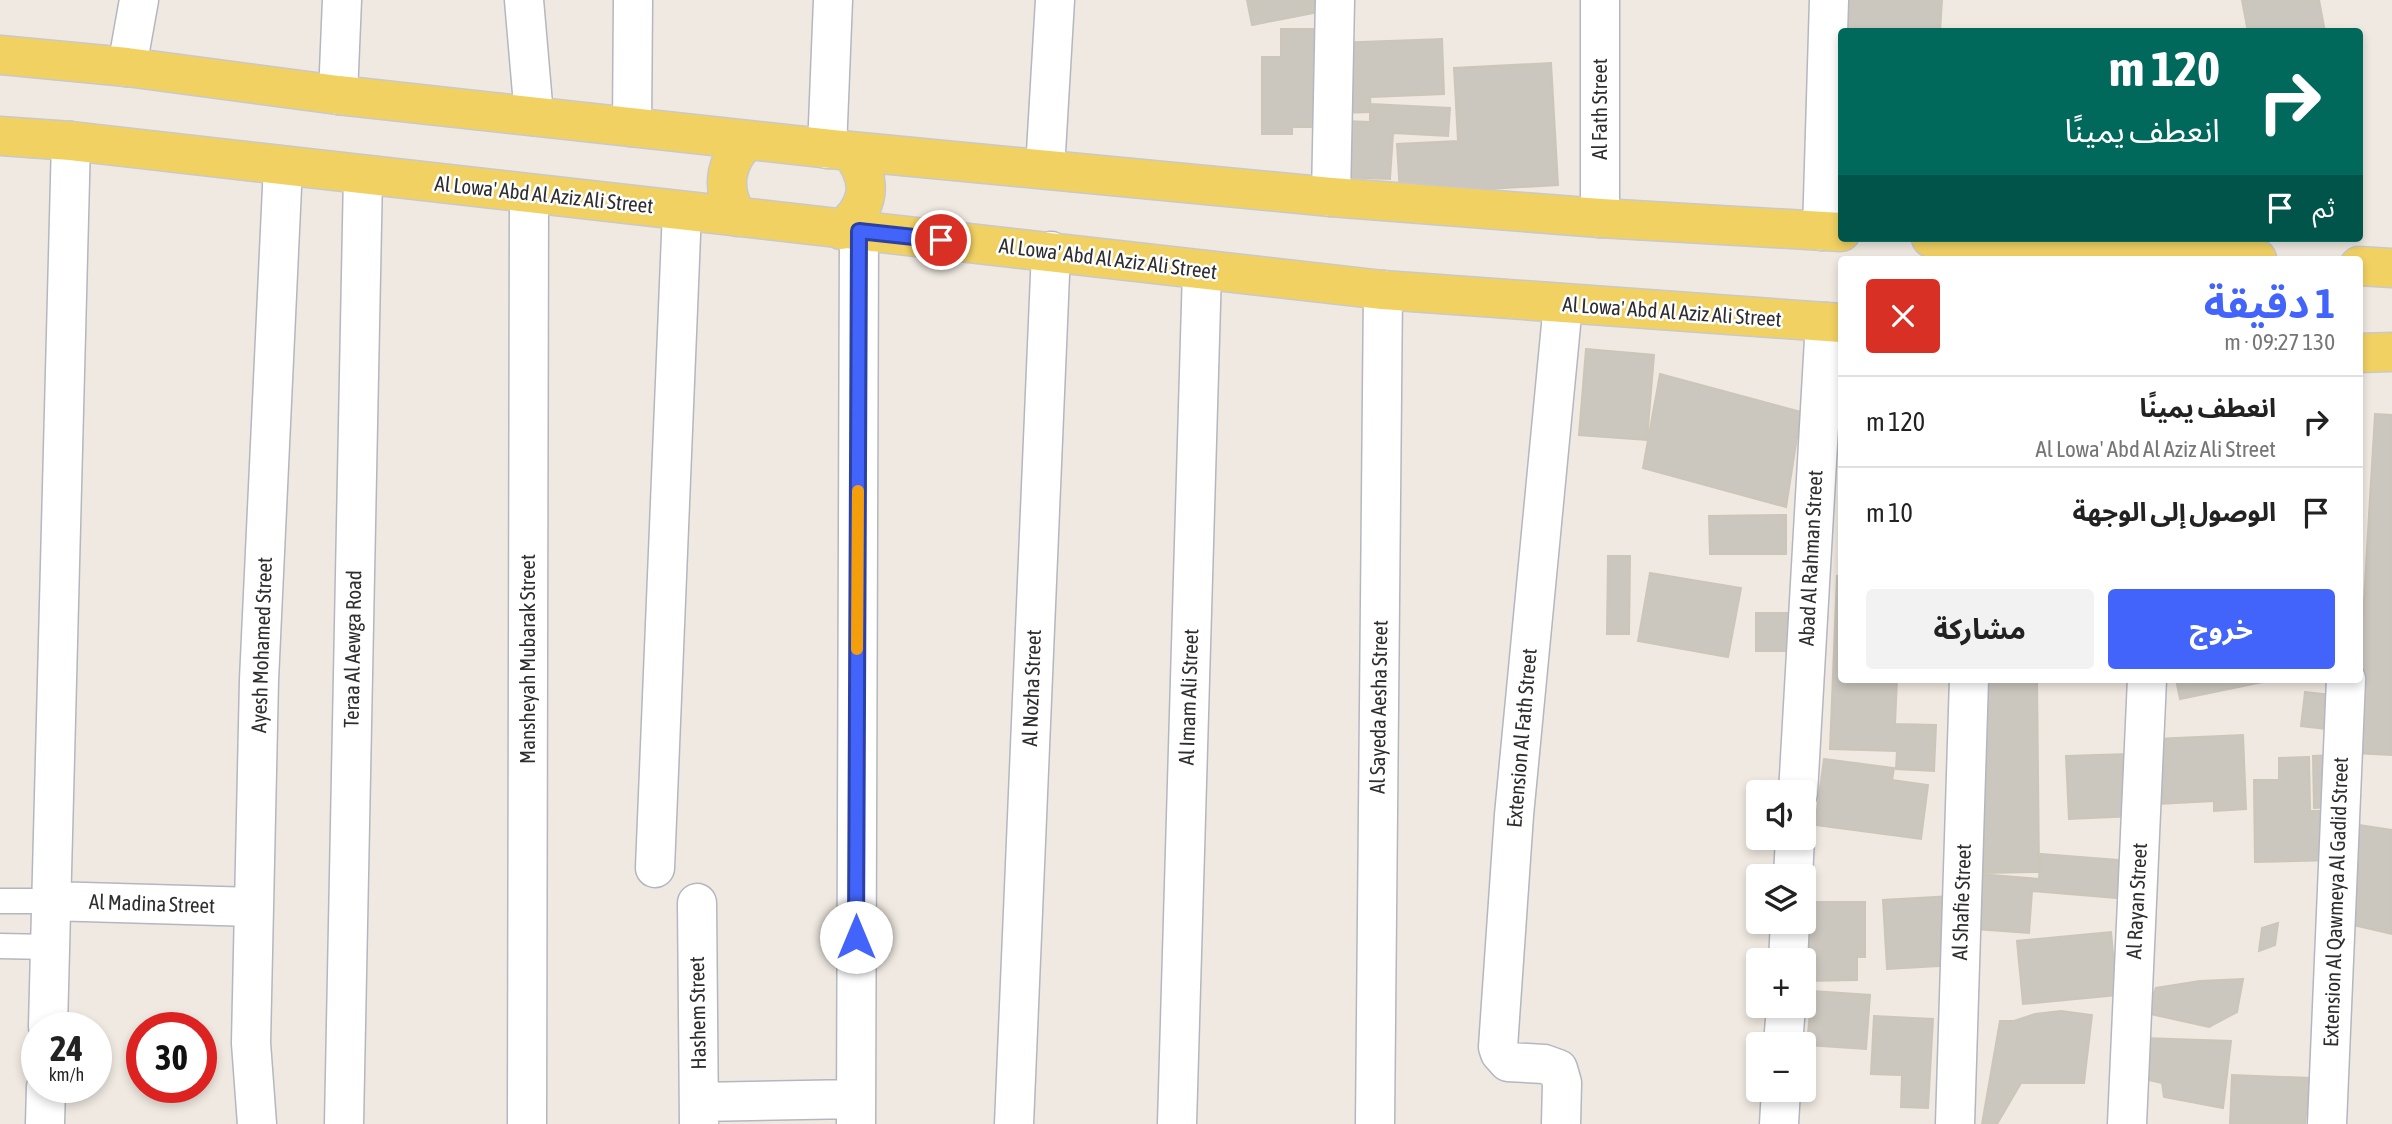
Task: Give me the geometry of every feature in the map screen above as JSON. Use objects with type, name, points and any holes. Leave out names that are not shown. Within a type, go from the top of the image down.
[{"type":"main road","points":[[0,55],[127,67],[338,95],[838,150],[1331,197],[1600,218],[1832,232]]},
{"type":"main road","name":"Al Lowa' Abd Al Aziz Ali Street","points":[[0,136],[71,141],[1383,290],[1833,323]]},
{"type":"main road","points":[[737,217],[729,204],[726,176],[737,150],[747,140]]},
{"type":"main road","points":[[838,150],[860,163],[865,177],[866,192],[862,207],[850,230]]},
{"type":"main road","points":[[1993,242],[2210,256]]},
{"type":"main road","points":[[2363,266],[2392,268]]},
{"type":"main road","points":[[2363,353],[2392,352]]},
{"type":"street","points":[[127,67],[139,0]]},
{"type":"street","points":[[338,95],[342,0]]},
{"type":"street","points":[[524,0],[534,116]]},
{"type":"street","points":[[632,127],[633,0]]},
{"type":"street","points":[[833,0],[838,150]]},
{"type":"street","points":[[1045,169],[1055,0]]},
{"type":"street","points":[[1331,197],[1335,0]]},
{"type":"street","name":"Al Fath Street","points":[[1600,0],[1600,218]]},
{"type":"street","points":[[1829,0],[1832,232]]},
{"type":"street","points":[[48,1012],[71,141]]},
{"type":"street","name":"Ayesh Mohamed Street","points":[[257,1124],[251,1043],[260,667],[284,166]]},
{"type":"street","name":"Teraa Al Aewga Road","points":[[344,1124],[363,175]]},
{"type":"street","name":"Mansheyah Mubarak Street","points":[[527,1124],[529,194]]},
{"type":"street","points":[[655,868],[682,211]]},
{"type":"street","points":[[699,1113],[856,1112],[850,230]]},
{"type":"street","name":"Al Nozha Street","points":[[1014,1124],[1051,251]]},
{"type":"street","name":"Al Imam Ali Street","points":[[1177,1124],[1202,270]]},
{"type":"street","name":"Al Sayeda Aesha Street","points":[[1375,1124],[1383,290]]},
{"type":"street","name":"Extension Al Fath Street","points":[[1561,1124],[1562,1083],[1558,1069],[1544,1064],[1508,1062],[1498,1047],[1514,815],[1563,304]]},
{"type":"street","name":"Abad Al Rahman Street","points":[[1799,780],[1833,323]]},
{"type":"street","name":"Al Shafie Street","points":[[1955,1124],[1969,683]]},
{"type":"street","name":"Al Rayan Street","points":[[2127,1124],[2147,683]]},
{"type":"street","name":"Extension Al Qawmeya Al Gadid Street","points":[[2327,1124],[2346,683]]},
{"type":"street","name":"Al Madina Street","points":[[50,901],[254,907]]},
{"type":"street","name":"Hashem Street","points":[[697,903],[699,1113]]},
{"type":"street","points":[[1779,1124],[1780,1102]]},
{"type":"street","points":[[45,1124],[46,1103]]},
{"type":"lane","points":[[0,901],[50,901]]},
{"type":"lane","points":[[0,946],[50,947]]},
{"type":"building","points":[[1247,0],[1327,0],[1329,10],[1252,25]]},
{"type":"building","points":[[1848,0],[1942,0],[1940,28],[1846,28]]},
{"type":"building","points":[[2242,0],[2319,0],[2324,28],[2247,28]]},
{"type":"building","points":[[1281,29],[1320,29],[1320,127],[1292,127],[1292,134],[1262,134],[1262,57],[1281,57]]},
{"type":"building","points":[[1442,39],[1444,94],[1370,97],[1371,112],[1338,113],[1335,43]]},
{"type":"building","points":[[1551,63],[1558,185],[1400,194],[1397,144],[1458,141],[1454,68]]},
{"type":"building","points":[[1370,104],[1450,108],[1448,136],[1393,133],[1390,179],[1342,177],[1345,121],[1370,122]]},
{"type":"building","points":[[1586,349],[1654,355],[1647,440],[1579,435]]},
{"type":"building","points":[[1660,374],[1801,412],[1786,507],[1643,468]]},
{"type":"building","points":[[2375,414],[2392,415],[2392,755],[2355,753],[2359,683],[2363,683],[2363,617]]},
{"type":"building","points":[[1786,515],[1786,554],[1710,554],[1709,516]]},
{"type":"building","points":[[1608,556],[1630,556],[1629,634],[1607,634]]},
{"type":"building","points":[[1650,573],[1741,588],[1728,657],[1638,641]]},
{"type":"building","points":[[1838,576],[1838,683],[1897,683],[1895,724],[1936,725],[1934,771],[1896,769],[1897,751],[1830,749]]},
{"type":"building","points":[[1756,613],[1803,613],[1803,651],[1756,651]]},
{"type":"building","points":[[1979,683],[2037,683],[2039,872],[1982,873]]},
{"type":"building","points":[[2177,683],[2258,683],[2180,699]]},
{"type":"building","points":[[2305,692],[2340,696],[2335,730],[2301,726]]},
{"type":"building","points":[[2243,735],[2246,809],[2214,811],[2214,801],[2158,804],[2155,739]]},
{"type":"building","points":[[2129,754],[2135,816],[2069,819],[2066,756]]},
{"type":"building","points":[[2336,755],[2337,807],[2314,808],[2313,756]]},
{"type":"building","points":[[2309,757],[2310,811],[2334,811],[2335,860],[2255,862],[2254,780],[2279,780],[2279,758]]},
{"type":"building","points":[[1824,759],[1894,768],[1892,780],[1928,785],[1921,839],[1816,825]]},
{"type":"building","points":[[2359,825],[2392,830],[2392,934],[2353,925]]},
{"type":"building","points":[[2041,854],[2131,861],[2128,899],[2032,891],[2029,933],[1976,929],[1980,874],[2039,879]]},
{"type":"building","points":[[1952,896],[1956,965],[1887,969],[1883,900]]},
{"type":"building","points":[[1816,902],[1865,902],[1865,957],[1857,957],[1857,980],[1816,981],[1816,948],[1804,948],[1804,934],[1816,934]]},
{"type":"building","points":[[2278,923],[2275,945],[2259,951],[2262,928]]},
{"type":"building","points":[[2111,932],[2117,995],[2023,1004],[2017,941]]},
{"type":"building","points":[[2243,979],[2237,1012],[2209,1027],[2146,1013],[2156,988],[2200,981]]},
{"type":"building","points":[[1816,991],[1870,995],[1866,1049],[1816,1046],[1816,1032],[1808,1032],[1810,1018],[1816,1018]]},
{"type":"building","points":[[2061,1011],[2092,1015],[2084,1083],[2021,1083],[1997,1124],[1982,1124],[2000,1021],[2014,1021],[2035,1014]]},
{"type":"building","points":[[1874,1016],[1933,1019],[1928,1108],[1901,1107],[1902,1075],[1871,1074]]},
{"type":"building","points":[[2143,1038],[2231,1041],[2223,1108],[2164,1097],[2162,1083],[2140,1078]]},
{"type":"building","points":[[2232,1075],[2310,1078],[2305,1124],[2230,1124]]},
{"type":"slow traffic","points":[[857,649],[858,491]]},
{"type":"route","points":[[856,937],[859,231],[941,240]]}]
